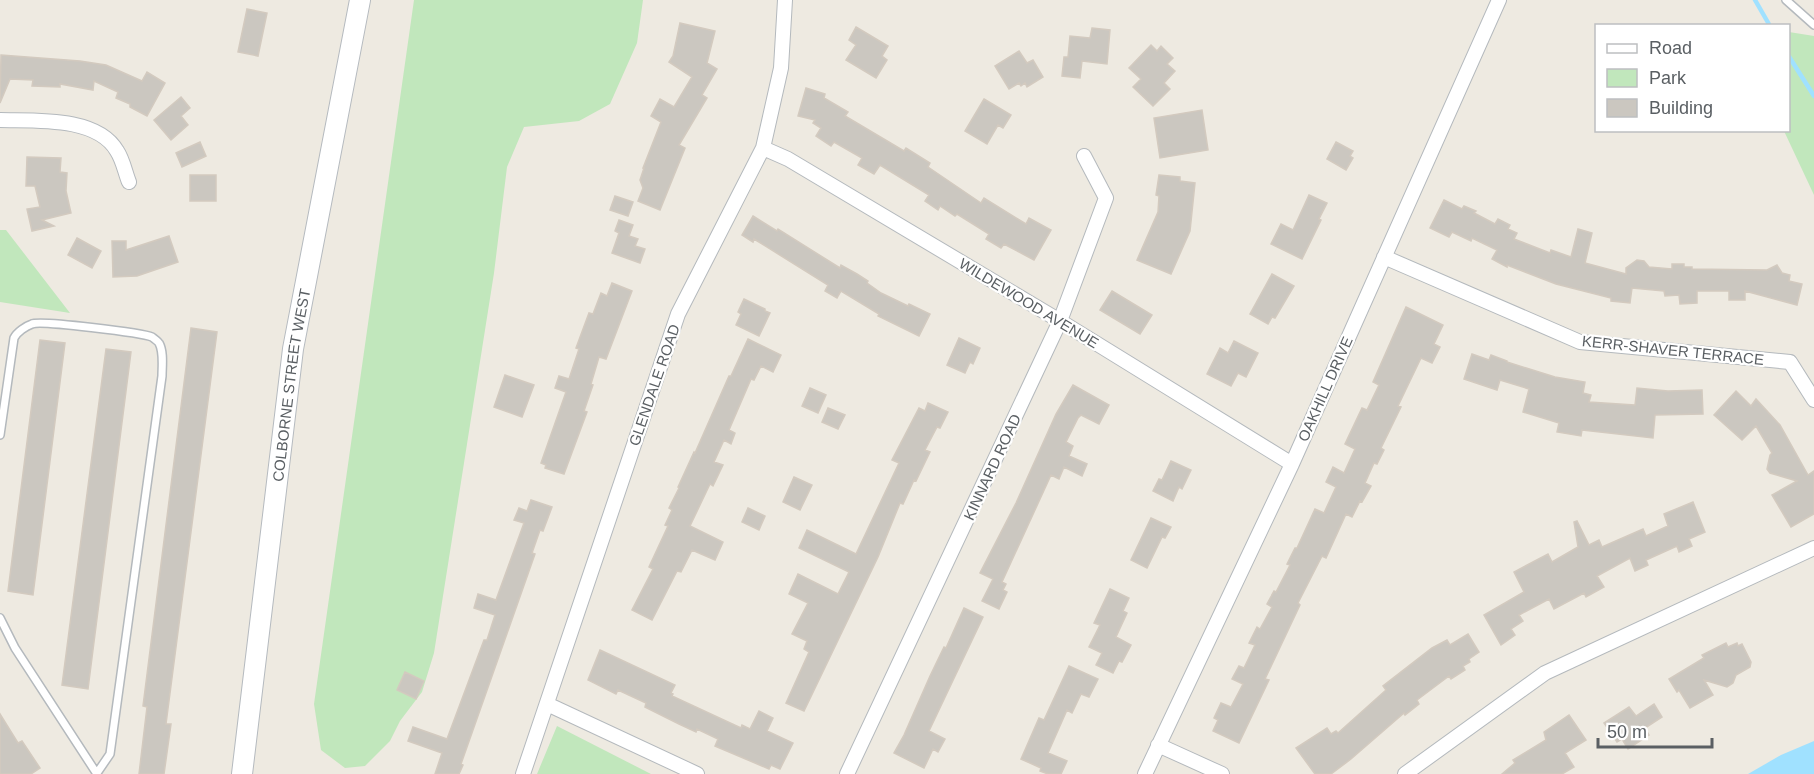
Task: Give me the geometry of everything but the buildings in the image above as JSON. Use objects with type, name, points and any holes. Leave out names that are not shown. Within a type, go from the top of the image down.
[{"type":"main road","name":"COLBORNE STREET WEST","points":[[242,774],[293,349],[360,0]]},
{"type":"street","name":"GLENDALE ROAD","points":[[523,774],[678,314],[763,148],[781,68],[785,0]]},
{"type":"street","name":"OAKHILL DRIVE","points":[[1145,774],[1292,464],[1499,0]]},
{"type":"street","points":[[0,120],[76,124],[96,132],[117,151],[129,182]]},
{"type":"street","name":"WILDEWOOD AVENUE","points":[[763,148],[788,159],[1060,321],[1292,464]]},
{"type":"street","name":"KINNARD ROAD","points":[[847,774],[1060,321],[1106,198],[1084,156]]},
{"type":"street","name":"KERR-SHAVER TERRACE","points":[[1384,257],[1580,342],[1790,362],[1814,400]]},
{"type":"street","points":[[1405,774],[1545,673],[1814,548]]},
{"type":"street","points":[[547,704],[697,774]]},
{"type":"street","points":[[1158,745],[1222,774]]},
{"type":"lane","points":[[1786,0],[1814,25]]},
{"type":"lane","points":[[0,435],[14,338],[16,334],[33,323],[138,334],[152,337],[159,342],[162,353],[162,375],[110,754],[97,774],[15,648],[0,618]]},
{"type":"green space","points":[[414,0],[643,0],[637,43],[610,104],[579,121],[524,127],[507,167],[494,273],[434,653],[422,692],[400,721],[390,741],[365,766],[345,768],[321,750],[314,704]]},
{"type":"green space","points":[[1790,32],[1814,36],[1814,195],[1784,132],[1790,132]]},
{"type":"green space","points":[[0,230],[6,230],[70,313],[0,302]]},
{"type":"green space","points":[[557,726],[651,774],[537,774]]},
{"type":"water","points":[[1814,741],[1814,774],[1748,774],[1781,755]]},
{"type":"waterway","points":[[1755,0],[1769,24]]},
{"type":"waterway","points":[[1790,58],[1814,96]]}]
